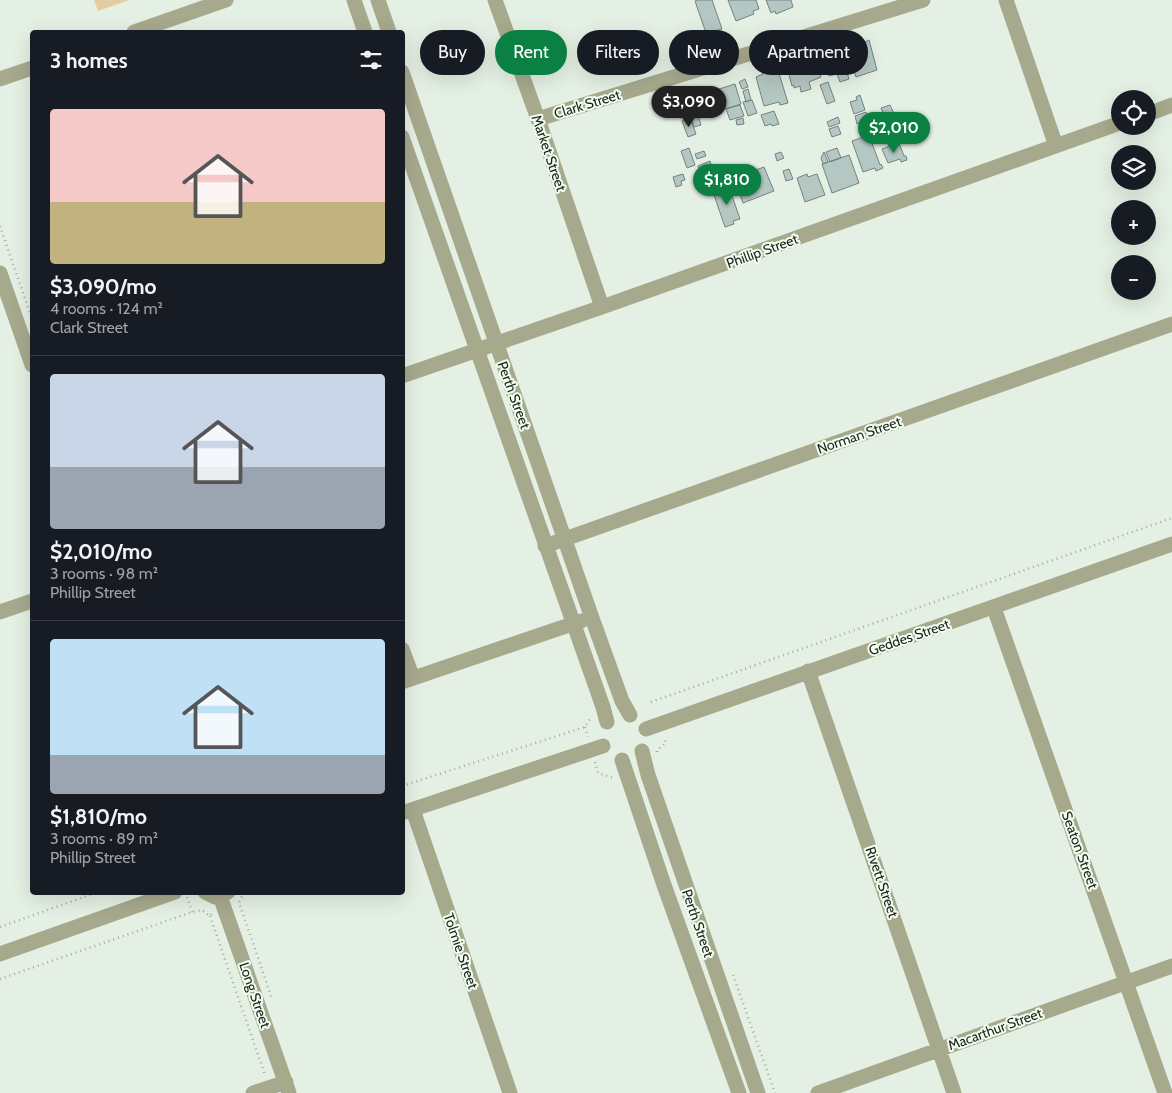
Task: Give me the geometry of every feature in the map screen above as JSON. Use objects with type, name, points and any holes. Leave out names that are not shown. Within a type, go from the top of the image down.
[{"type":"street","points":[[140,30],[226,0]]},
{"type":"street","points":[[354,0],[364,30]]},
{"type":"street","points":[[378,0],[388,30]]},
{"type":"street","name":"Market Street","points":[[495,0],[602,307]]},
{"type":"street","name":"Clark Street","points":[[538,119],[923,0]]},
{"type":"street","points":[[1006,0],[1056,146]]},
{"type":"street","points":[[0,79],[30,69]]},
{"type":"street","name":"Perth Street","points":[[405,81],[592,618],[622,700],[630,715]]},
{"type":"street","points":[[1156,111],[1172,105]]},
{"type":"street","name":"Phillip Street","points":[[405,375],[1111,126]]},
{"type":"street","name":"Perth Street","points":[[405,145],[478,349],[607,722]]},
{"type":"street","points":[[0,273],[30,359]]},
{"type":"street","name":"Norman Street","points":[[545,546],[1172,324]]},
{"type":"street","name":"Geddes Street","points":[[646,729],[1172,544]]},
{"type":"street","points":[[0,612],[30,602]]},
{"type":"street","name":"Seaton Street","points":[[994,608],[1165,1093]]},
{"type":"street","points":[[405,664],[408,680],[592,618]]},
{"type":"street","name":"Rivett Street","points":[[808,671],[954,1093]]},
{"type":"street","points":[[618,714],[630,715],[640,720],[646,729],[647,740],[642,751],[631,759],[622,760],[612,757],[603,746],[602,732],[607,722],[618,714]]},
{"type":"street","points":[[408,811],[603,746]]},
{"type":"street","name":"Perth Street","points":[[642,751],[648,775],[758,1093]]},
{"type":"street","name":"Perth Street","points":[[622,760],[664,885],[739,1093]]},
{"type":"street","name":"Tolmie Street","points":[[408,811],[510,1093]]},
{"type":"street","points":[[664,885],[683,878]]},
{"type":"street","points":[[0,954],[167,895]]},
{"type":"street","points":[[210,895],[225,899]]},
{"type":"street","name":"Long Street","points":[[225,899],[288,1087]]},
{"type":"street","name":"Macarthur Street","points":[[818,1093],[1172,966]]},
{"type":"street","points":[[253,1093],[269,1087],[288,1087]]},
{"type":"path","points":[[0,226],[30,312]]},
{"type":"path","points":[[651,702],[1172,518]]},
{"type":"path","points":[[405,785],[585,727],[596,711],[603,707]]},
{"type":"path","points":[[657,755],[658,750],[666,743],[660,724]]},
{"type":"path","points":[[0,927],[90,895]]},
{"type":"path","points":[[186,895],[192,912]]},
{"type":"path","points":[[242,895],[239,902],[274,1003]]},
{"type":"path","points":[[210,916],[225,899]]},
{"type":"path","points":[[0,979],[202,910],[210,916],[269,1087]]},
{"type":"path","points":[[732,973],[775,1093]]},
{"type":"shaded area","points":[[94,0],[129,0],[98,11]]},
{"type":"building","points":[[712,0],[722,29],[705,30],[695,1]]},
{"type":"building","points":[[728,0],[756,0],[759,9],[753,11],[754,14],[736,21]]},
{"type":"building","points":[[766,0],[791,0],[793,7],[776,14],[775,11],[771,13]]},
{"type":"building","points":[[868,40],[877,70],[868,73]]},
{"type":"building","points":[[761,75],[780,75],[788,103],[780,105],[779,102],[764,106],[756,77]]},
{"type":"building","points":[[789,75],[820,75],[821,77],[809,82],[811,89],[801,92],[800,86],[794,88],[794,85],[792,86]]},
{"type":"building","points":[[837,75],[848,75],[849,79],[840,82]]},
{"type":"building","points":[[745,79],[748,87],[742,89],[739,82]]},
{"type":"building","points":[[828,82],[835,101],[827,104],[820,85]]},
{"type":"building","points":[[735,84],[741,104],[725,109],[719,89]]},
{"type":"building","points":[[706,89],[710,104],[703,106],[705,113],[698,115],[701,125],[694,127],[684,98]]},
{"type":"building","points":[[748,89],[751,100],[746,102],[743,91]]},
{"type":"building","points":[[860,95],[865,110],[854,114],[850,102],[857,100],[856,97]]},
{"type":"building","points":[[752,100],[757,113],[748,116],[743,102]]},
{"type":"building","points":[[740,105],[744,116],[730,120],[726,109]]},
{"type":"building","points":[[890,105],[895,116],[886,120],[881,108]]},
{"type":"building","points":[[774,111],[779,124],[765,126],[761,115]]},
{"type":"building","points":[[866,112],[869,120],[857,124],[855,116]]},
{"type":"building","points":[[838,117],[840,123],[829,127],[827,122]]},
{"type":"building","points":[[690,118],[696,134],[688,137],[682,121]]},
{"type":"building","points":[[743,118],[744,124],[737,125],[736,120]]},
{"type":"building","points":[[838,126],[841,134],[832,137],[829,129]]},
{"type":"building","points":[[869,135],[880,165],[883,168],[876,171],[875,168],[863,172],[852,141]]},
{"type":"building","points":[[899,143],[907,160],[901,162],[900,159],[888,163],[882,149]]},
{"type":"building","points":[[689,148],[695,165],[687,168],[681,151]]},
{"type":"building","points":[[837,148],[841,158],[830,162],[826,152]]},
{"type":"building","points":[[704,151],[706,156],[697,159],[695,154]]},
{"type":"building","points":[[781,152],[784,158],[777,161],[775,154]]},
{"type":"building","points":[[824,152],[828,162],[823,164],[821,158]]},
{"type":"building","points":[[849,155],[859,183],[832,193],[822,164]]},
{"type":"building","points":[[710,161],[714,174],[703,179],[698,166]]},
{"type":"building","points":[[764,167],[774,191],[743,203],[734,178]]},
{"type":"building","points":[[727,169],[730,176],[724,178],[722,171]]},
{"type":"building","points":[[789,169],[793,179],[786,181],[783,171]]},
{"type":"building","points":[[683,174],[685,180],[681,181],[682,185],[676,187],[673,177]]},
{"type":"building","points":[[807,174],[808,177],[817,174],[825,195],[805,202],[797,178]]},
{"type":"building","points":[[728,184],[740,219],[733,221],[734,224],[725,227],[714,195],[720,192],[718,187]]}]
